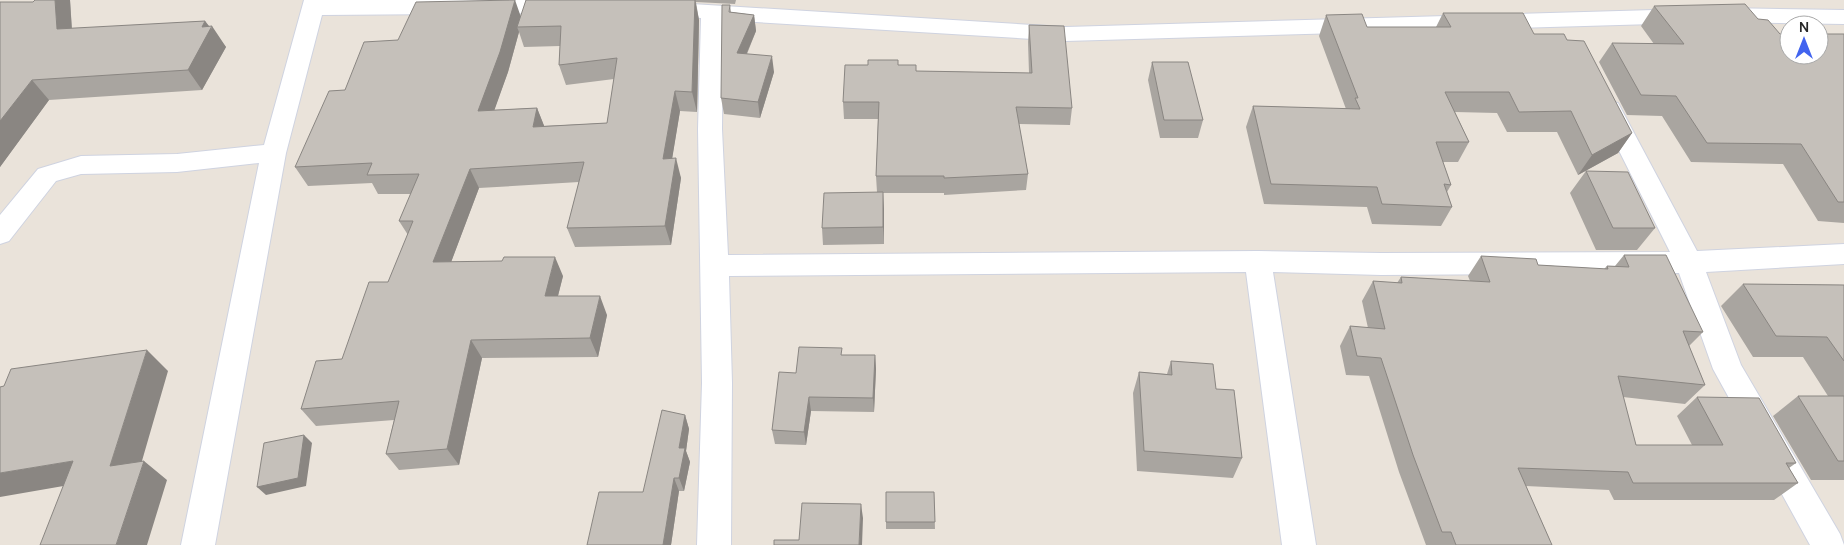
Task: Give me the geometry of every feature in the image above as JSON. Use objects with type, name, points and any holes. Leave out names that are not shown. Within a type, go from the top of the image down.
[{"type":"street","points":[[198,545],[274,153],[314,4],[581,6]]},
{"type":"street","points":[[637,8],[1066,34],[1555,10],[1844,17]]},
{"type":"street","points":[[1555,10],[1578,46]]},
{"type":"street","points":[[712,12],[710,130],[717,383],[714,545]]},
{"type":"street","points":[[1600,89],[1689,262],[1728,370],[1828,545]]},
{"type":"street","points":[[0,234],[47,175],[81,165],[177,163],[274,153]]},
{"type":"street","points":[[715,266],[1258,261],[1381,264],[1689,262],[1844,254]]},
{"type":"street","points":[[1258,261],[1299,545]]},
{"type":"building","points":[[35,0],[55,0],[57,29],[205,21],[202,27],[212,26],[188,70],[32,80],[0,121],[0,2],[33,2]]},
{"type":"building","points":[[515,0],[500,52],[478,111],[537,108],[533,127],[607,123],[617,58],[559,65],[561,26],[517,27],[526,0],[695,0],[692,92],[675,91],[663,159],[676,158],[665,226],[567,228],[584,162],[470,169],[433,262],[502,261],[504,257],[555,257],[545,296],[600,296],[590,338],[471,340],[447,449],[386,454],[399,401],[301,409],[316,361],[342,359],[369,282],[388,282],[413,221],[399,221],[419,174],[367,175],[372,163],[295,167],[329,91],[345,90],[364,42],[398,40],[416,2]]},
{"type":"building","points":[[1745,4],[1758,19],[1768,20],[1779,33],[1779,65],[1829,65],[1829,34],[1844,34],[1844,202],[1838,202],[1801,144],[1707,143],[1676,96],[1641,95],[1612,43],[1684,44],[1654,6]]},
{"type":"building","points":[[722,5],[730,5],[729,12],[754,15],[737,53],[772,56],[758,102],[721,98]]},
{"type":"building","points":[[1443,13],[1523,13],[1534,34],[1564,34],[1567,40],[1584,41],[1632,133],[1592,155],[1571,111],[1519,112],[1509,92],[1445,92],[1469,142],[1436,142],[1451,185],[1444,184],[1452,207],[1382,204],[1377,187],[1271,184],[1253,106],[1360,109],[1355,98],[1358,98],[1326,15],[1362,14],[1367,27],[1451,27]]},
{"type":"building","points":[[1029,25],[1064,26],[1072,108],[1016,107],[1028,174],[944,178],[944,176],[876,176],[879,102],[843,102],[845,65],[868,65],[868,60],[898,60],[898,65],[916,65],[916,71],[1032,73]]},
{"type":"building","points":[[1152,62],[1188,62],[1203,120],[1164,120]]},
{"type":"building","points":[[1586,171],[1628,172],[1655,228],[1613,228]]},
{"type":"building","points":[[883,192],[883,227],[822,228],[824,193]]},
{"type":"building","points":[[1624,255],[1666,255],[1703,332],[1683,331],[1705,385],[1618,376],[1636,445],[1723,445],[1697,397],[1759,398],[1796,463],[1786,463],[1798,483],[1633,483],[1628,472],[1518,468],[1552,545],[1456,545],[1451,532],[1442,532],[1413,455],[1381,358],[1357,356],[1350,326],[1385,329],[1373,281],[1402,283],[1401,277],[1490,282],[1481,256],[1536,259],[1538,265],[1608,269],[1607,266],[1629,267]]},
{"type":"building","points":[[1743,284],[1844,285],[1844,361],[1827,337],[1776,336]]},
{"type":"building","points":[[799,347],[842,348],[841,355],[875,355],[873,398],[809,397],[804,432],[772,430],[779,372],[796,373]]},
{"type":"building","points":[[147,350],[110,466],[144,461],[116,545],[40,545],[73,461],[0,473],[0,387],[4,386],[11,369]]},
{"type":"building","points":[[1171,361],[1213,364],[1216,389],[1234,390],[1242,458],[1144,451],[1139,372],[1172,375]]},
{"type":"building","points":[[1798,396],[1844,396],[1844,461],[1838,461]]},
{"type":"building","points":[[662,410],[685,415],[679,448],[685,448],[679,478],[674,478],[663,545],[587,545],[599,492],[643,492]]},
{"type":"building","points":[[304,435],[298,478],[257,487],[264,443]]},
{"type":"building","points":[[886,492],[934,492],[935,522],[886,522]]},
{"type":"building","points":[[802,503],[861,504],[859,545],[774,545],[774,540],[799,540]]}]
